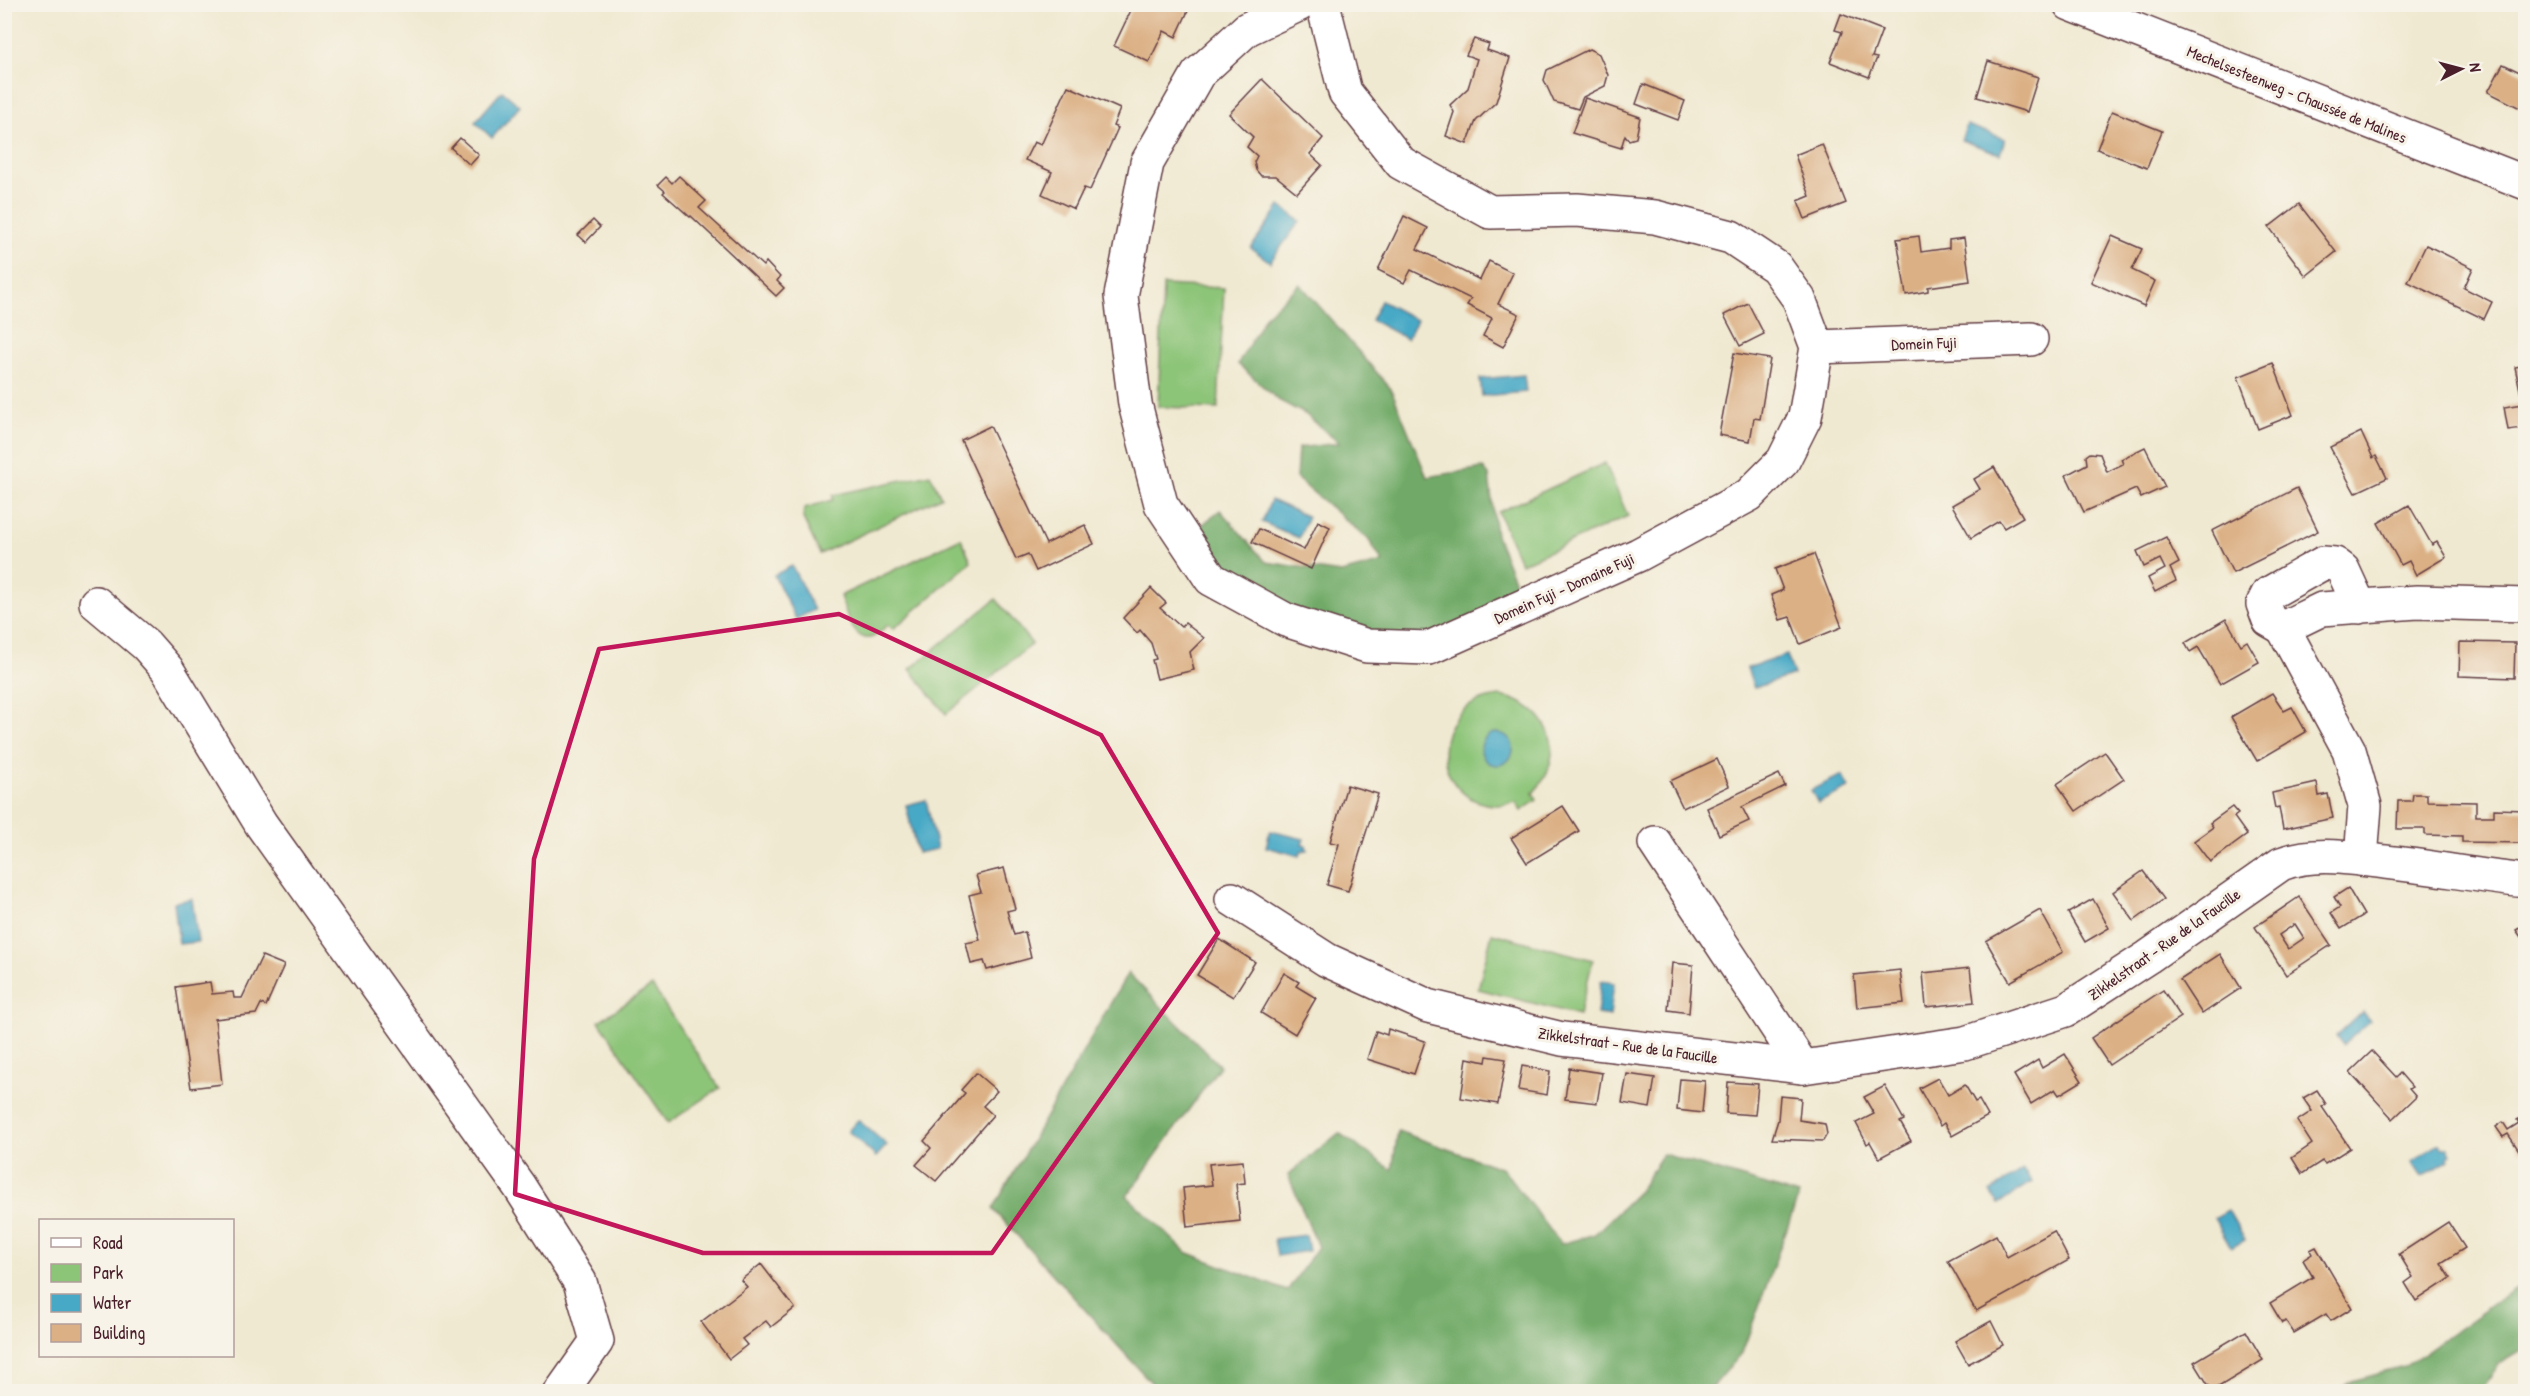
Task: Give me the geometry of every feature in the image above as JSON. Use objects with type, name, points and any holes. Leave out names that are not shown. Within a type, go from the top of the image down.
[{"type":"street","name":"Domein Fuji - Domaine Fuji","points":[[1300,4],[1247,29],[1198,74],[1147,163],[1121,296],[1135,404],[1161,504],[1211,579],[1286,620],[1367,646],[1429,648],[1638,555],[1749,495],[1784,461],[1805,417],[1817,347]]},
{"type":"street","points":[[1323,4],[1345,92],[1401,163],[1490,212],[1577,210],[1655,217],[1731,237],[1776,267],[1799,299],[1817,347]]},
{"type":"street","name":"Mechelsesteenweg - Chaussée de Malines","points":[[2070,4],[2526,183]]},
{"type":"street","name":"Domein Fuji","points":[[1817,347],[2031,339]]},
{"type":"street","points":[[2360,607],[2343,570],[2335,564],[2323,563],[2268,594],[2263,604],[2264,612],[2269,620],[2283,628],[2349,750],[2365,806],[2361,859]]},
{"type":"street","points":[[2283,628],[2322,609],[2417,602],[2526,605]]},
{"type":"street","points":[[96,603],[146,645],[167,669],[261,824],[525,1196],[580,1282],[597,1341],[561,1392]]},
{"type":"street","points":[[1655,843],[1803,1067]]},
{"type":"street","name":"Zikkelstraat - Rue de la Faucille","points":[[1232,899],[1327,960],[1428,1006],[1562,1039],[1803,1067],[1965,1043],[2056,1014],[2077,1005],[2281,864],[2296,858],[2312,856],[2361,859],[2526,881]]},
{"type":"highlighted area","points":[[839,614],[1101,735],[1218,933],[992,1253],[703,1253],[515,1194],[534,859],[599,649]]},
{"type":"green space","points":[[1300,284],[1391,389],[1427,477],[1483,468],[1489,475],[1496,535],[1520,595],[1426,642],[1359,638],[1265,595],[1210,561],[1195,531],[1220,510],[1266,562],[1341,573],[1383,562],[1368,539],[1296,478],[1298,448],[1339,443],[1305,414],[1278,400],[1238,364],[1266,315]]},
{"type":"green space","points":[[1163,285],[1224,288],[1218,409],[1158,407]]},
{"type":"green space","points":[[1605,463],[1628,516],[1521,564],[1498,512]]},
{"type":"green space","points":[[930,474],[941,497],[820,554],[803,518],[804,508],[833,500],[833,495]]},
{"type":"green space","points":[[961,538],[971,562],[893,629],[888,625],[875,636],[866,638],[855,631],[847,617],[840,596]]},
{"type":"green space","points":[[996,599],[1032,644],[946,714],[910,669]]},
{"type":"green space","points":[[1501,696],[1518,701],[1532,710],[1542,721],[1549,734],[1552,748],[1550,763],[1544,778],[1533,793],[1537,800],[1521,811],[1516,802],[1497,805],[1475,801],[1459,789],[1449,773],[1444,754],[1447,734],[1457,716],[1475,703]]},
{"type":"green space","points":[[1492,933],[1593,960],[1579,1015],[1478,989]]},
{"type":"green space","points":[[1128,973],[1220,1066],[1127,1196],[1186,1252],[1287,1291],[1318,1247],[1288,1175],[1339,1133],[1392,1170],[1398,1131],[1503,1169],[1561,1244],[1595,1234],[1638,1192],[1663,1154],[1799,1195],[1742,1353],[1709,1391],[1159,1391],[993,1209]]},
{"type":"green space","points":[[652,986],[720,1088],[668,1123],[599,1021]]},
{"type":"green space","points":[[2525,1282],[2525,1349],[2498,1365],[2480,1391],[2335,1391],[2352,1381],[2404,1367]]},
{"type":"water","points":[[502,91],[520,106],[492,138],[475,122]]},
{"type":"water","points":[[1967,125],[2005,139],[2000,154],[1961,140]]},
{"type":"water","points":[[1280,206],[1300,221],[1270,262],[1251,248]]},
{"type":"water","points":[[1381,301],[1417,320],[1407,339],[1371,320]]},
{"type":"water","points":[[1524,375],[1526,392],[1482,396],[1480,379]]},
{"type":"water","points":[[1271,500],[1308,517],[1299,538],[1262,522]]},
{"type":"water","points":[[792,566],[814,610],[796,619],[774,575]]},
{"type":"water","points":[[1787,655],[1794,675],[1754,688],[1747,668]]},
{"type":"water","points":[[1497,733],[1508,738],[1513,749],[1508,760],[1497,765],[1486,760],[1481,749],[1486,738]]},
{"type":"water","points":[[1842,775],[1849,788],[1818,803],[1811,790]]},
{"type":"water","points":[[926,800],[937,849],[917,853],[906,805]]},
{"type":"water","points":[[1270,831],[1304,839],[1302,844],[1306,845],[1307,850],[1301,851],[1300,856],[1266,847]]},
{"type":"water","points":[[192,899],[198,942],[179,944],[174,902]]},
{"type":"water","points":[[1601,981],[1614,983],[1610,1016],[1597,1014]]},
{"type":"water","points":[[2362,1012],[2370,1021],[2343,1045],[2336,1036]]},
{"type":"water","points":[[858,1120],[887,1145],[876,1157],[848,1131]]},
{"type":"water","points":[[2439,1144],[2442,1148],[2448,1147],[2451,1154],[2448,1156],[2449,1160],[2422,1177],[2412,1162]]},
{"type":"water","points":[[2023,1170],[2032,1182],[1999,1204],[1990,1192]]},
{"type":"water","points":[[2228,1210],[2245,1240],[2231,1248],[2214,1218]]},
{"type":"water","points":[[1306,1235],[1309,1251],[1277,1256],[1274,1239]]},
{"type":"building","points":[[1134,4],[1173,4],[1188,11],[1176,37],[1164,31],[1149,62],[1114,46]]},
{"type":"building","points":[[1841,14],[1882,30],[1872,57],[1877,58],[1869,77],[1830,62],[1842,32],[1835,30]]},
{"type":"building","points":[[1474,39],[1489,44],[1487,50],[1510,58],[1496,102],[1476,121],[1467,144],[1446,136],[1454,112],[1450,105],[1468,88],[1477,59],[1466,55]]},
{"type":"building","points":[[1589,49],[1599,54],[1608,75],[1605,86],[1583,97],[1578,109],[1554,102],[1544,80],[1547,70]]},
{"type":"building","points":[[1988,61],[2038,77],[2027,112],[1977,97]]},
{"type":"building","points":[[2503,64],[2526,75],[2526,111],[2488,92]]},
{"type":"building","points":[[1262,79],[1323,138],[1310,154],[1322,165],[1297,193],[1276,176],[1261,176],[1254,162],[1257,156],[1247,147],[1253,137],[1229,114]]},
{"type":"building","points":[[1643,84],[1685,101],[1678,120],[1636,104]]},
{"type":"building","points":[[1068,86],[1120,109],[1113,126],[1118,128],[1090,190],[1084,188],[1074,209],[1042,194],[1052,172],[1025,160],[1034,142],[1041,145]]},
{"type":"building","points":[[1585,98],[1640,117],[1636,138],[1629,140],[1625,135],[1621,148],[1572,133]]},
{"type":"building","points":[[2112,111],[2162,131],[2147,168],[2097,149]]},
{"type":"building","points":[[460,138],[479,155],[470,165],[451,148]]},
{"type":"building","points":[[1822,144],[1846,203],[1805,219],[1798,201],[1810,196],[1795,155]]},
{"type":"building","points":[[679,176],[706,201],[699,208],[763,266],[766,262],[780,277],[777,281],[784,288],[776,296],[691,216],[663,193],[665,191],[658,185],[666,177],[672,183]]},
{"type":"building","points":[[2299,204],[2336,252],[2306,276],[2269,227]]},
{"type":"building","points":[[1404,216],[1428,228],[1417,249],[1480,280],[1489,261],[1513,273],[1498,304],[1519,314],[1503,347],[1483,336],[1492,318],[1467,305],[1471,299],[1411,270],[1404,283],[1378,270]]},
{"type":"building","points":[[593,220],[600,227],[586,242],[578,235]]},
{"type":"building","points":[[1919,236],[1921,252],[1949,248],[1949,240],[1964,238],[1970,281],[1928,287],[1928,291],[1906,295],[1897,239]]},
{"type":"building","points":[[2112,236],[2142,249],[2132,270],[2155,281],[2144,306],[2091,282]]},
{"type":"building","points":[[2426,245],[2473,268],[2464,288],[2492,302],[2484,319],[2408,282]]},
{"type":"building","points":[[1748,303],[1764,334],[1740,346],[1724,315]]},
{"type":"building","points":[[1734,353],[1770,359],[1760,419],[1754,418],[1750,441],[1719,435]]},
{"type":"building","points":[[2273,363],[2293,415],[2258,429],[2238,377]]},
{"type":"building","points":[[2526,365],[2525,439],[2522,428],[2508,430],[2504,407],[2523,404],[2515,367]]},
{"type":"building","points":[[990,426],[1046,544],[1085,525],[1094,544],[1036,571],[1028,554],[1016,559],[961,440]]},
{"type":"building","points":[[2361,432],[2373,458],[2376,456],[2387,478],[2355,493],[2330,447]]},
{"type":"building","points":[[2145,447],[2165,487],[2141,498],[2136,489],[2084,512],[2066,475],[2087,464],[2086,456],[2090,453],[2100,454],[2107,472],[2123,464],[2121,459]]},
{"type":"building","points":[[1994,467],[2023,517],[2004,528],[1999,521],[1971,538],[1952,505],[1980,489],[1974,479]]},
{"type":"building","points":[[2297,488],[2318,531],[2233,573],[2212,531]]},
{"type":"building","points":[[2409,505],[2432,545],[2437,542],[2446,557],[2416,575],[2409,561],[2401,565],[2378,523]]},
{"type":"building","points":[[1318,521],[1330,527],[1311,569],[1252,542],[1259,529],[1304,550]]},
{"type":"building","points":[[2166,537],[2179,563],[2170,568],[2176,581],[2155,592],[2148,578],[2165,569],[2160,559],[2144,567],[2137,551]]},
{"type":"building","points":[[1814,554],[1842,627],[1800,644],[1790,617],[1780,620],[1771,595],[1783,590],[1775,569]]},
{"type":"building","points":[[1151,588],[1166,603],[1160,608],[1181,627],[1185,623],[1204,638],[1190,652],[1194,670],[1157,679],[1152,660],[1156,659],[1151,643],[1140,630],[1137,633],[1123,618]]},
{"type":"building","points":[[2226,619],[2241,645],[2247,641],[2259,662],[2220,684],[2198,647],[2190,652],[2185,643]]},
{"type":"building","points":[[2460,642],[2515,643],[2514,678],[2459,676]]},
{"type":"building","points":[[2272,693],[2284,711],[2292,707],[2306,732],[2257,761],[2231,717]]},
{"type":"building","points":[[2105,752],[2124,779],[2076,811],[2057,784]]},
{"type":"building","points":[[1717,759],[1729,786],[1683,808],[1670,781]]},
{"type":"building","points":[[1779,774],[1785,786],[1742,807],[1749,821],[1719,835],[1707,808]]},
{"type":"building","points":[[2317,783],[2319,796],[2328,794],[2333,818],[2283,829],[2279,807],[2275,808],[2272,793]]},
{"type":"building","points":[[1347,785],[1378,794],[1348,891],[1327,885],[1339,844],[1330,842]]},
{"type":"building","points":[[2413,794],[2427,794],[2427,801],[2476,802],[2476,816],[2494,816],[2494,809],[2526,810],[2526,843],[2462,842],[2462,836],[2425,835],[2425,829],[2397,829],[2398,801],[2412,801]]},
{"type":"building","points":[[1563,806],[1579,831],[1527,863],[1511,838]]},
{"type":"building","points":[[2232,807],[2238,814],[2234,817],[2247,835],[2210,862],[2194,841],[2213,827],[2210,823]]},
{"type":"building","points":[[1004,868],[1015,909],[1007,911],[1014,935],[1025,932],[1031,958],[987,970],[984,961],[971,964],[966,943],[980,940],[969,895],[981,892],[976,875]]},
{"type":"building","points":[[2143,871],[2164,899],[2134,921],[2113,892]]},
{"type":"building","points":[[2348,888],[2364,915],[2341,929],[2331,913],[2340,907],[2334,897]]},
{"type":"building","points":[[2299,897],[2331,945],[2286,975],[2255,927]],"holes":[[[2295,924],[2304,938],[2288,949],[2279,935]]]},
{"type":"building","points":[[2093,899],[2109,928],[2085,942],[2068,913]]},
{"type":"building","points":[[2040,910],[2063,952],[2010,982],[1986,941]]},
{"type":"building","points":[[2526,924],[2526,944],[2516,930]]},
{"type":"building","points":[[1219,939],[1255,962],[1233,997],[1197,975]]},
{"type":"building","points":[[2220,954],[2241,988],[2202,1014],[2180,980]]},
{"type":"building","points":[[262,956],[284,965],[266,1006],[261,1004],[256,1014],[215,1019],[222,1084],[191,1088],[176,987],[210,982],[212,994],[233,992],[234,998],[242,998]]},
{"type":"building","points":[[1672,963],[1693,965],[1689,1013],[1668,1010]]},
{"type":"building","points":[[1970,968],[1974,1002],[1926,1007],[1923,973]]},
{"type":"building","points":[[1900,970],[1904,1003],[1857,1008],[1854,975]]},
{"type":"building","points":[[1284,973],[1299,982],[1296,986],[1316,998],[1295,1034],[1261,1013]]},
{"type":"building","points":[[2163,990],[2181,1017],[2109,1065],[2091,1038]]},
{"type":"building","points":[[1388,1029],[1425,1041],[1414,1074],[1367,1059],[1376,1031],[1387,1035]]},
{"type":"building","points":[[2372,1051],[2396,1077],[2400,1073],[2412,1087],[2409,1089],[2416,1097],[2393,1119],[2350,1072]]},
{"type":"building","points":[[2065,1054],[2082,1081],[2059,1095],[2055,1089],[2031,1104],[2014,1075],[2038,1060],[2042,1068]]},
{"type":"building","points":[[1487,1056],[1506,1059],[1498,1104],[1461,1098],[1467,1058],[1486,1062]]},
{"type":"building","points":[[1522,1066],[1550,1071],[1547,1095],[1518,1090]]},
{"type":"building","points":[[1569,1068],[1602,1073],[1597,1103],[1565,1099]]},
{"type":"building","points":[[976,1073],[997,1091],[983,1106],[993,1115],[936,1181],[916,1165],[931,1148],[924,1141],[965,1093],[961,1090]]},
{"type":"building","points":[[1627,1074],[1655,1078],[1650,1108],[1622,1103]]},
{"type":"building","points":[[1938,1078],[1948,1095],[1965,1085],[1975,1102],[1979,1100],[1988,1116],[1952,1136],[1944,1123],[1940,1126],[1919,1088]]},
{"type":"building","points":[[1680,1079],[1705,1081],[1702,1113],[1677,1110]]},
{"type":"building","points":[[1728,1082],[1758,1084],[1755,1115],[1726,1113]]},
{"type":"building","points":[[1885,1086],[1904,1120],[1900,1122],[1911,1141],[1879,1158],[1870,1142],[1867,1144],[1856,1123],[1874,1114],[1864,1097]]},
{"type":"building","points":[[2317,1090],[2326,1104],[2322,1107],[2350,1148],[2325,1164],[2322,1161],[2302,1174],[2292,1158],[2312,1144],[2297,1121],[2312,1111],[2303,1098]]},
{"type":"building","points":[[1780,1096],[1801,1098],[1799,1120],[1825,1124],[1827,1134],[1823,1141],[1772,1139],[1778,1120]]},
{"type":"building","points":[[2526,1115],[2526,1148],[2520,1152],[2508,1134],[2503,1137],[2496,1127],[2503,1122],[2508,1130],[2519,1123],[2517,1120]]},
{"type":"building","points":[[1243,1161],[1245,1183],[1236,1184],[1240,1221],[1187,1227],[1183,1188],[1212,1185],[1209,1164]]},
{"type":"building","points":[[2448,1222],[2465,1248],[2441,1263],[2451,1278],[2416,1301],[2405,1283],[2413,1277],[2399,1254]]},
{"type":"building","points":[[2054,1231],[2069,1260],[1976,1311],[1948,1261],[1996,1235],[2007,1257]]},
{"type":"building","points":[[2316,1247],[2352,1308],[2331,1321],[2326,1314],[2294,1333],[2286,1321],[2282,1323],[2270,1303],[2313,1277],[2303,1260],[2312,1254],[2310,1250]]},
{"type":"building","points":[[761,1264],[795,1308],[771,1327],[766,1321],[742,1339],[747,1345],[729,1359],[701,1322],[747,1287],[741,1280]]},
{"type":"building","points":[[1991,1321],[2003,1345],[1968,1364],[1955,1341]]},
{"type":"building","points":[[2246,1331],[2263,1360],[2212,1391],[2194,1362]]}]
